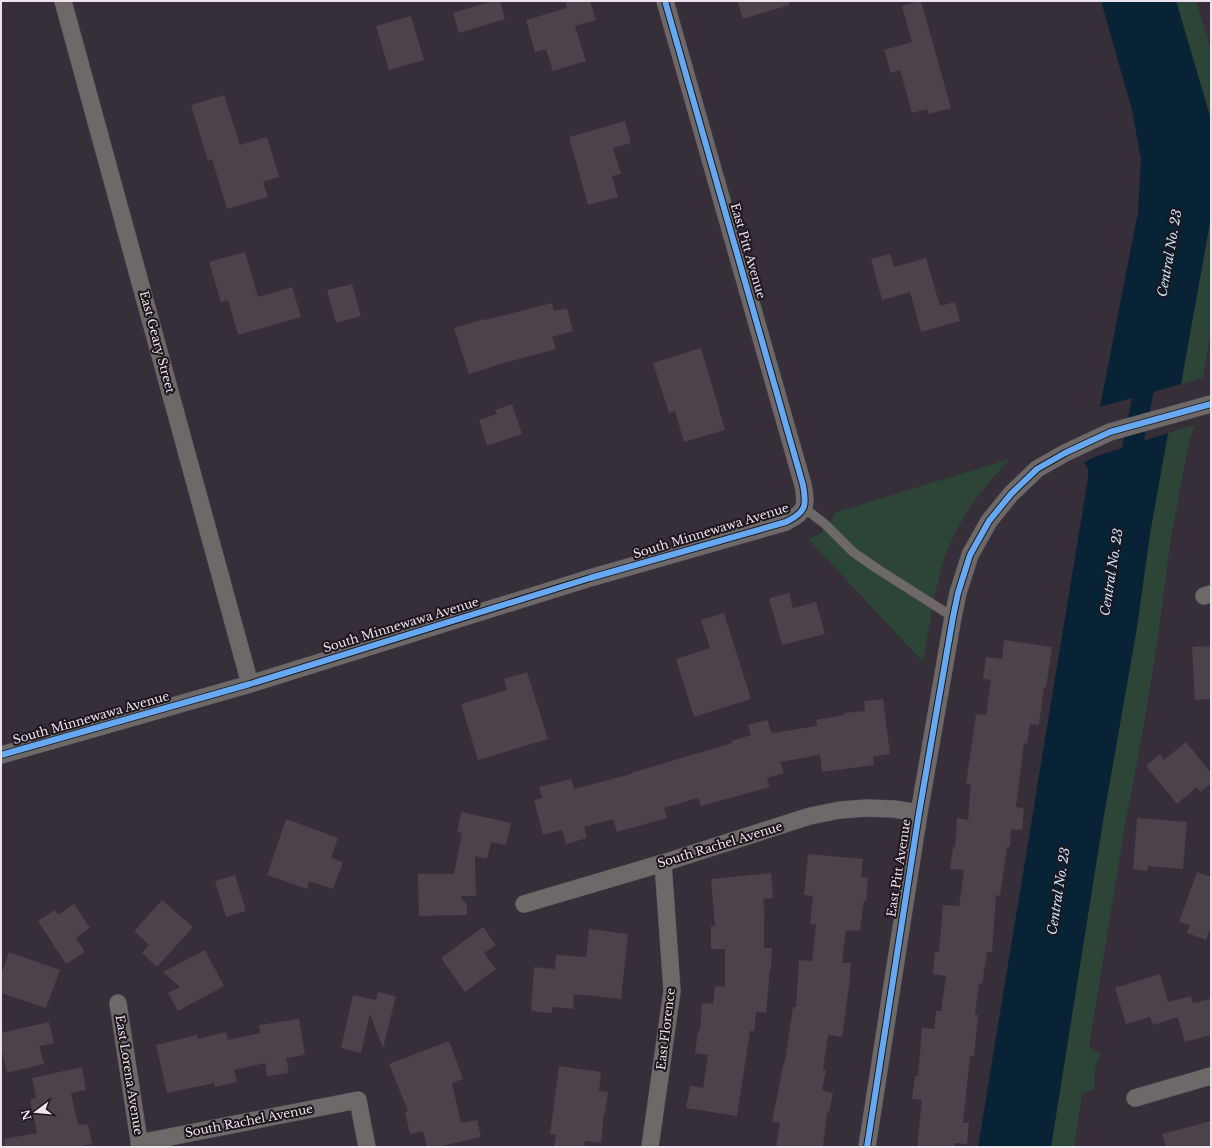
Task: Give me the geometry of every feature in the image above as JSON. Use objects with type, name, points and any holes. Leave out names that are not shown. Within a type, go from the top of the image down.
[{"type":"street","name":"East Geary Street","points":[[63,1],[250,684]]},
{"type":"street","name":"East Pitt Avenue","points":[[665,1],[803,485],[805,497],[804,508]]},
{"type":"street","name":"East Pitt Avenue","points":[[867,1147],[919,813],[953,617],[958,593],[970,555],[989,521],[1010,494],[1038,469],[1065,453],[1110,432],[1211,404]]},
{"type":"street","name":"South Minnewawa Avenue","points":[[1,755],[250,684],[590,578],[786,522],[797,517],[804,508]]},
{"type":"street","name":"South Rachel Avenue","points":[[524,904],[662,863],[810,816],[840,810],[868,808],[894,809],[919,813]]},
{"type":"street","name":"East Florence","points":[[650,1147],[672,991],[662,863]]},
{"type":"street","name":"East Lorena Avenue","points":[[118,1003],[140,1145]]},
{"type":"street","points":[[1135,1098],[1211,1076]]},
{"type":"street","name":"South Rachel Avenue","points":[[140,1145],[358,1100],[367,1147]]},
{"type":"lane","points":[[804,508],[825,524],[853,552],[953,617]]},
{"type":"green space","points":[[1176,1],[1196,1],[1211,50],[1211,122],[1210,116]]},
{"type":"green space","points":[[1211,217],[1211,329],[1203,378],[1181,384]]},
{"type":"green space","points":[[1195,425],[1190,438],[1171,537],[1159,630],[1144,725],[1125,825],[1089,1046],[1101,1054],[1095,1071],[1095,1089],[1082,1093],[1074,1147],[1051,1147],[1103,821],[1137,627],[1150,534],[1168,433]]},
{"type":"green space","points":[[1010,459],[979,495],[970,508],[961,522],[947,551],[936,590],[923,662],[808,539],[825,529],[836,512]]},
{"type":"water","points":[[1101,1],[1176,1],[1211,122],[1211,217],[1181,384],[1100,407],[1138,212],[1141,159],[1132,110]]},
{"type":"water","points":[[1168,433],[1150,534],[1137,627],[1103,821],[1051,1147],[978,1147],[1088,478],[1088,469],[1084,462],[1097,456]]},
{"type":"building","points":[[492,1],[500,1],[505,19],[459,33],[453,13]]},
{"type":"building","points":[[565,1],[590,1],[596,20],[575,26],[586,61],[553,71],[546,49],[535,52],[526,20],[567,8]]},
{"type":"building","points":[[737,1],[789,1],[789,5],[743,19]]},
{"type":"building","points":[[921,1],[951,108],[929,114],[927,109],[912,113],[900,70],[891,73],[884,50],[912,42],[902,6]]},
{"type":"building","points":[[411,16],[424,60],[389,70],[376,26]]},
{"type":"building","points":[[224,95],[240,145],[267,137],[279,177],[263,182],[268,197],[227,209],[212,159],[208,161],[191,105]]},
{"type":"building","points":[[625,121],[631,143],[613,148],[621,174],[612,176],[618,197],[588,205],[569,137]]},
{"type":"building","points":[[245,252],[258,297],[292,287],[301,317],[238,335],[228,300],[221,302],[209,262]]},
{"type":"building","points":[[890,254],[894,267],[926,258],[940,306],[955,302],[960,321],[921,332],[910,292],[882,300],[871,259]]},
{"type":"building","points":[[352,284],[361,316],[336,323],[327,290]]},
{"type":"building","points":[[552,303],[554,311],[567,308],[573,331],[552,337],[556,349],[469,374],[454,328],[484,319],[485,320]]},
{"type":"building","points":[[701,348],[725,430],[684,442],[675,411],[669,413],[653,363]]},
{"type":"building","points":[[512,404],[522,434],[487,446],[479,420],[497,414],[495,410]]},
{"type":"building","points":[[789,593],[793,608],[816,602],[825,634],[782,645],[769,598]]},
{"type":"building","points":[[724,613],[751,699],[694,717],[676,659],[710,648],[701,620]]},
{"type":"building","points":[[1004,640],[1052,647],[1046,688],[1044,687],[1039,725],[1030,724],[1027,744],[1024,743],[1016,807],[1024,808],[1022,830],[1011,829],[1010,847],[1007,847],[1000,896],[996,895],[992,952],[987,952],[982,984],[979,983],[975,1015],[978,1015],[974,1056],[970,1056],[963,1123],[969,1123],[967,1144],[955,1143],[954,1147],[917,1147],[922,1100],[912,1099],[915,1076],[918,1076],[922,1028],[934,1029],[936,1011],[941,1011],[946,976],[933,974],[935,952],[939,952],[943,905],[959,906],[964,870],[950,869],[953,847],[955,847],[957,818],[968,820],[971,785],[966,784],[976,714],[986,715],[991,680],[983,679],[986,657],[1002,659]]},
{"type":"building","points":[[1211,646],[1211,699],[1195,700],[1192,647]]},
{"type":"building","points":[[527,672],[548,739],[478,760],[461,704],[507,690],[504,679]]},
{"type":"building","points":[[883,699],[890,754],[873,757],[874,765],[822,772],[820,755],[780,762],[784,773],[767,778],[770,787],[701,806],[698,798],[664,808],[667,818],[617,832],[613,819],[584,827],[587,838],[566,844],[562,830],[543,835],[534,800],[542,798],[539,787],[571,779],[574,789],[631,774],[732,743],[731,741],[751,735],[748,725],[767,720],[772,733],[817,726],[816,720],[844,715],[844,713],[865,711],[864,701]]},
{"type":"building","points":[[1186,742],[1211,773],[1211,783],[1200,792],[1197,787],[1177,804],[1146,766],[1160,754],[1164,760]]},
{"type":"building","points":[[461,812],[511,823],[506,845],[491,842],[487,859],[475,856],[476,896],[460,896],[467,905],[467,915],[419,916],[418,874],[454,874],[462,833],[457,832]]},
{"type":"building","points":[[1137,818],[1187,822],[1183,869],[1148,866],[1147,871],[1133,869]]},
{"type":"building","points":[[286,819],[338,838],[331,858],[343,862],[333,889],[309,881],[307,889],[267,875]]},
{"type":"building","points":[[808,854],[863,859],[861,877],[868,878],[866,901],[864,901],[860,931],[846,930],[842,963],[851,963],[849,986],[842,1037],[828,1035],[823,1069],[826,1070],[822,1090],[833,1093],[829,1113],[827,1112],[823,1147],[776,1147],[780,1123],[772,1122],[784,1061],[785,1062],[793,1007],[796,1007],[799,960],[812,961],[816,924],[810,924],[813,896],[804,895]]},
{"type":"building","points":[[1197,872],[1211,877],[1211,926],[1206,940],[1187,933],[1190,925],[1179,922]]},
{"type":"building","points":[[771,873],[773,898],[763,899],[765,914],[764,948],[772,948],[766,1013],[756,1012],[754,1031],[750,1031],[737,1116],[686,1108],[690,1086],[703,1088],[708,1055],[695,1053],[698,1031],[700,1031],[702,1003],[713,1004],[715,986],[725,987],[725,949],[711,949],[711,926],[715,926],[711,879]]},
{"type":"building","points":[[235,875],[246,911],[226,917],[215,881]]},
{"type":"building","points":[[162,900],[193,927],[157,967],[142,953],[149,945],[134,931]]},
{"type":"building","points":[[74,904],[90,928],[76,938],[85,952],[66,964],[38,921],[55,910],[58,915]]},
{"type":"building","points":[[483,927],[496,945],[484,953],[496,969],[465,992],[441,958]]},
{"type":"building","points":[[589,929],[628,934],[621,999],[574,994],[573,1009],[552,1007],[552,1013],[531,1011],[534,967],[555,969],[556,955],[586,957]]},
{"type":"building","points":[[205,950],[224,986],[178,1011],[168,993],[180,987],[163,972]]},
{"type":"building","points":[[9,952],[60,970],[46,1008],[1,993],[1,976]]},
{"type":"building","points":[[1160,974],[1168,1002],[1191,996],[1193,1003],[1211,999],[1211,1035],[1185,1042],[1178,1017],[1153,1025],[1150,1017],[1126,1024],[1115,988]]},
{"type":"building","points":[[378,992],[396,996],[383,1048],[370,1014],[361,1053],[341,1048],[353,995],[376,1000]]},
{"type":"building","points":[[299,1019],[305,1055],[286,1058],[289,1073],[267,1076],[265,1063],[234,1070],[237,1082],[215,1087],[214,1083],[167,1093],[156,1045],[197,1035],[198,1039],[226,1032],[228,1040],[260,1033],[259,1025]]},
{"type":"building","points":[[49,1022],[54,1043],[39,1046],[44,1064],[7,1073],[1,1044],[1,1033]]},
{"type":"building","points":[[449,1041],[463,1079],[452,1083],[461,1123],[477,1120],[481,1137],[438,1147],[427,1147],[423,1131],[410,1134],[405,1112],[408,1111],[389,1064]]},
{"type":"building","points":[[559,1066],[601,1072],[599,1091],[608,1092],[601,1143],[585,1141],[584,1147],[554,1147],[556,1135],[550,1134]]},
{"type":"building","points":[[82,1067],[86,1090],[71,1093],[78,1125],[88,1124],[92,1144],[75,1147],[5,1147],[4,1139],[37,1133],[30,1100],[36,1098],[32,1078]]},
{"type":"building","points":[[1211,1121],[1211,1147],[1166,1147],[1162,1134]]},
{"type":"waterway","name":"Central No. 23","points":[[1128,470],[1148,368]]},
{"type":"cycle path","points":[[1,755],[250,684],[590,578],[786,522],[798,515],[804,508],[805,503],[803,485],[665,1]]},
{"type":"cycle path","points":[[867,1147],[919,813],[953,617],[958,593],[970,555],[989,521],[1011,494],[1037,469],[1065,453],[1110,432],[1211,404]]}]
